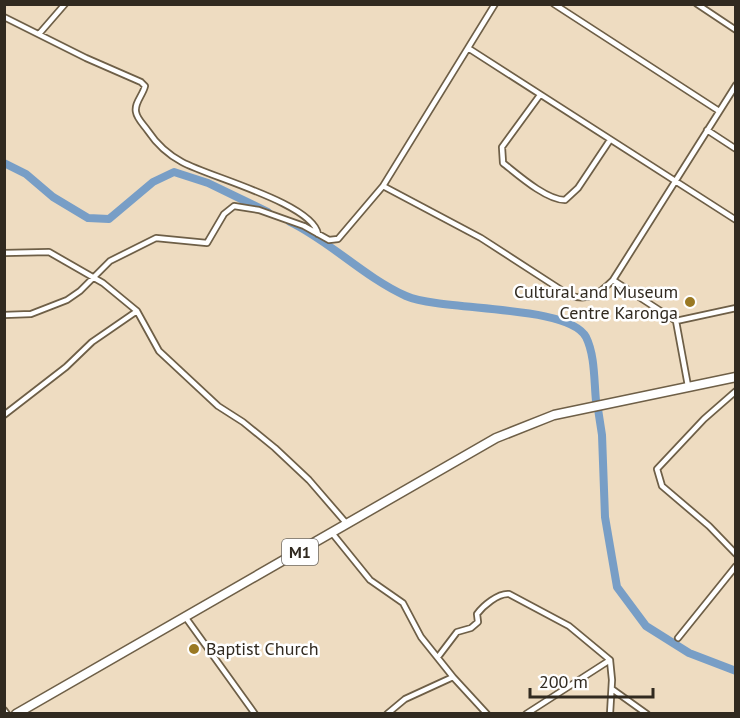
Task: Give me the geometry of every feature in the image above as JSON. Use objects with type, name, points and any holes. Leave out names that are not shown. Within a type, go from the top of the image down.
[{"type":"highway","name":"M1","points":[[16,714],[496,438],[537,421],[591,407],[735,377]]},
{"type":"street","points":[[39,34],[64,4]]},
{"type":"street","points":[[4,315],[31,314],[74,296],[114,258],[156,238],[207,243],[224,214],[234,206],[268,213],[334,241],[342,237],[383,186],[495,4]]},
{"type":"street","points":[[554,4],[718,111]]},
{"type":"street","points":[[697,4],[735,30]]},
{"type":"street","points":[[4,16],[144,85],[136,106],[136,115],[154,140],[179,160],[280,201],[311,221],[318,234]]},
{"type":"street","points":[[468,48],[735,220]]},
{"type":"street","points":[[383,186],[481,238],[569,295],[578,298],[593,297],[612,280],[735,85]]},
{"type":"street","points":[[540,95],[502,147],[503,163],[525,180],[552,197],[565,200],[579,188],[610,140]]},
{"type":"street","points":[[707,130],[735,148]]},
{"type":"street","points":[[4,253],[49,252],[93,277],[137,311],[162,354],[218,406],[269,443],[309,480],[347,524]]},
{"type":"street","points":[[612,280],[676,321],[735,308]]},
{"type":"street","points":[[4,415],[66,367],[92,342],[137,311]]},
{"type":"street","points":[[676,321],[687,387]]},
{"type":"street","points":[[735,391],[704,419],[657,469],[662,486],[709,526],[735,554]]},
{"type":"street","points":[[4,406],[10,410]]},
{"type":"street","points":[[332,533],[370,580],[403,603],[421,637],[487,714]]},
{"type":"street","points":[[678,638],[735,566]]},
{"type":"street","points":[[438,657],[457,632],[471,628],[478,622],[477,615],[484,606],[506,593],[558,619],[590,641],[610,660],[612,689],[610,714]]},
{"type":"street","points":[[186,618],[255,714]]},
{"type":"street","points":[[526,714],[610,660]]},
{"type":"street","points":[[387,714],[405,699],[453,677]]},
{"type":"street","points":[[612,689],[646,714]]},
{"type":"waterway","points":[[4,163],[26,174],[53,197],[88,218],[109,219],[153,182],[174,172],[208,183],[268,212]]},
{"type":"waterway","points":[[290,222],[320,239],[376,279],[406,296],[447,305],[531,314],[575,326],[586,337],[589,344],[593,360],[596,401]]},
{"type":"waterway","points":[[598,409],[602,435],[605,517],[617,587],[646,626],[689,653],[736,671]]},
{"type":"place","name":"Cultural and Museum Centre Karonga","points":[[690,302]]},
{"type":"place","name":"Baptist Church","points":[[194,649]]}]
